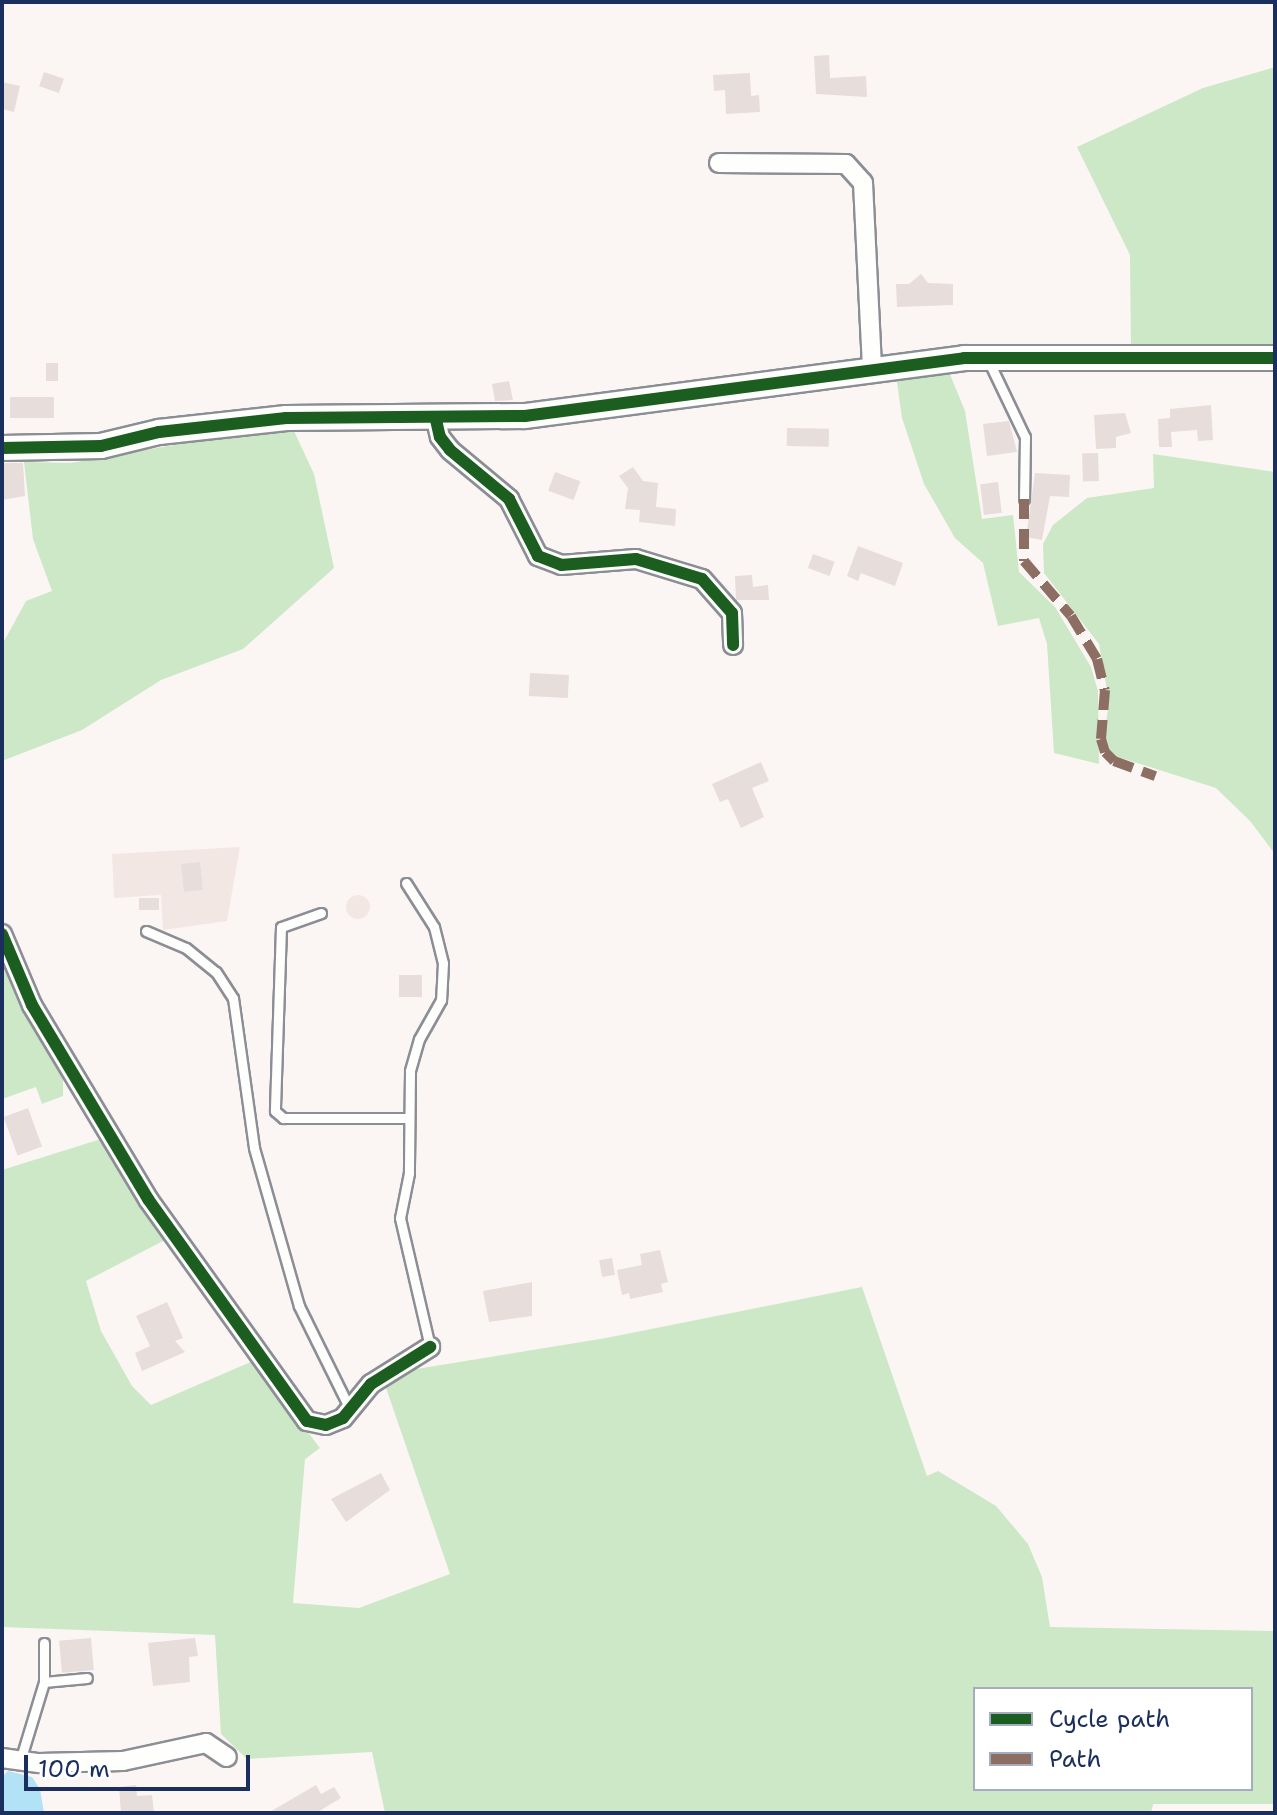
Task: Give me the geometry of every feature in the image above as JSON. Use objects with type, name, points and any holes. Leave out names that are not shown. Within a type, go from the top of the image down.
[{"type":"street","points":[[719,163],[846,164],[863,183],[872,370]]},
{"type":"street","points":[[2,448],[101,446],[159,432],[286,418],[436,420],[525,416],[872,370],[987,359],[1275,358]]},
{"type":"street","points":[[436,420],[440,437],[450,450],[509,499],[538,556],[561,565],[636,559],[702,579],[732,613],[733,645]]},
{"type":"street","points":[[2,934],[32,1005],[148,1199],[285,1395],[307,1421],[326,1425],[350,1409],[371,1384],[430,1347]]},
{"type":"street","points":[[11,1759],[123,1761],[206,1743],[227,1757]]},
{"type":"lane","points":[[987,359],[1025,437],[1024,499]]},
{"type":"lane","points":[[406,883],[434,927],[443,981],[410,1071],[407,1118],[409,1173],[400,1218],[430,1347]]},
{"type":"lane","points":[[321,913],[281,927],[275,1111],[283,1118],[407,1118]]},
{"type":"lane","points":[[146,931],[186,948],[206,964],[233,998],[254,1148],[299,1306],[350,1409]]},
{"type":"lane","points":[[11,1759],[44,1682],[44,1643]]},
{"type":"lane","points":[[44,1682],[87,1678]]},
{"type":"shaded area","points":[[240,847],[227,921],[163,930],[161,895],[114,898],[112,854]]},
{"type":"shaded area","points":[[358,895],[367,898],[370,907],[367,916],[358,919],[349,916],[346,907],[349,898]]},
{"type":"green space","points":[[1275,67],[1275,351],[1131,353],[1130,255],[1077,147],[1203,88]]},
{"type":"green space","points":[[947,367],[965,411],[982,519],[1013,515],[1019,572],[1055,607],[1091,667],[1098,691],[1099,764],[1054,753],[1047,644],[1039,618],[998,626],[983,563],[955,538],[924,484],[902,418],[896,375]]},
{"type":"green space","points":[[294,431],[314,474],[334,568],[243,649],[161,680],[82,730],[2,761],[2,645],[26,601],[52,591],[33,539],[24,462],[71,463],[231,435]]},
{"type":"green space","points":[[1153,454],[1275,472],[1275,854],[1250,821],[1216,788],[1112,755],[1104,737],[1109,702],[1099,644],[1044,573],[1043,544],[1053,525],[1087,498],[1154,488]]},
{"type":"green space","points":[[2,956],[14,987],[63,1067],[63,1096],[42,1104],[36,1087],[2,1099]]},
{"type":"green space","points":[[101,1139],[109,1144],[167,1239],[86,1281],[101,1331],[132,1386],[151,1405],[253,1361],[320,1448],[305,1459],[293,1603],[359,1608],[450,1574],[384,1382],[398,1372],[606,1338],[862,1287],[927,1476],[938,1471],[996,1506],[1028,1544],[1042,1577],[1050,1627],[1275,1631],[1275,1804],[1153,1804],[1151,1813],[385,1813],[372,1752],[247,1759],[221,1734],[215,1635],[2,1627],[2,1170]]},
{"type":"water","points":[[8,1771],[32,1777],[40,1789],[44,1813],[2,1813],[2,1777]]},
{"type":"building","points":[[829,55],[830,78],[866,76],[867,97],[816,94],[814,56]]},
{"type":"building","points":[[44,72],[64,79],[59,93],[39,86]]},
{"type":"building","points":[[750,73],[751,96],[759,95],[760,112],[726,114],[725,90],[714,91],[713,75]]},
{"type":"building","points":[[2,82],[20,86],[14,112],[2,109]]},
{"type":"building","points":[[921,274],[928,283],[953,284],[953,305],[897,307],[896,284],[909,284]]},
{"type":"building","points":[[46,363],[58,363],[58,381],[46,381]]},
{"type":"building","points":[[509,381],[513,400],[495,401],[492,384]]},
{"type":"building","points":[[10,397],[54,397],[54,418],[10,418]]},
{"type":"building","points":[[1211,405],[1213,440],[1198,441],[1197,430],[1171,432],[1172,447],[1159,447],[1158,419],[1170,418],[1170,409]]},
{"type":"building","points":[[1125,413],[1131,433],[1116,437],[1116,448],[1096,449],[1094,415]]},
{"type":"building","points":[[1009,421],[1017,452],[987,456],[983,424]]},
{"type":"building","points":[[787,428],[829,429],[829,447],[787,446]]},
{"type":"building","points":[[1098,453],[1099,481],[1083,482],[1082,454]]},
{"type":"building","points":[[2,463],[23,463],[25,496],[2,500]]},
{"type":"building","points":[[633,467],[643,481],[658,483],[656,507],[676,509],[675,526],[639,522],[640,510],[625,509],[628,488],[619,476]]},
{"type":"building","points":[[555,472],[580,481],[574,500],[548,491]]},
{"type":"building","points":[[1035,473],[1070,475],[1069,497],[1050,496],[1042,540],[1026,537]]},
{"type":"building","points":[[998,482],[1002,513],[984,515],[980,484]]},
{"type":"building","points":[[858,546],[903,563],[895,586],[861,573],[858,581],[847,576]]},
{"type":"building","points":[[813,554],[835,562],[829,576],[808,568]]},
{"type":"building","points":[[752,575],[753,587],[768,585],[769,600],[736,600],[735,576]]},
{"type":"building","points":[[530,673],[569,675],[568,698],[529,696]]},
{"type":"building","points":[[761,762],[769,781],[752,788],[764,817],[741,828],[728,799],[720,802],[712,784]]},
{"type":"building","points":[[200,862],[203,890],[184,892],[181,864]]},
{"type":"building","points":[[139,898],[159,898],[159,910],[139,910]]},
{"type":"building","points":[[399,975],[422,975],[422,997],[399,997]]},
{"type":"building","points":[[28,1108],[42,1147],[18,1155],[4,1117]]},
{"type":"building","points":[[660,1250],[668,1282],[661,1284],[663,1292],[630,1299],[629,1293],[622,1295],[617,1270],[642,1265],[640,1254]]},
{"type":"building","points":[[612,1258],[615,1275],[602,1277],[599,1260]]},
{"type":"building","points":[[532,1282],[532,1316],[489,1322],[483,1291]]},
{"type":"building","points":[[167,1302],[183,1338],[175,1341],[185,1352],[142,1371],[135,1353],[150,1346],[136,1316]]},
{"type":"building","points":[[381,1473],[390,1490],[346,1522],[331,1499]]},
{"type":"building","points":[[91,1638],[94,1670],[62,1673],[59,1641]]},
{"type":"building","points":[[195,1638],[198,1656],[189,1657],[190,1682],[153,1686],[148,1643]]},
{"type":"building","points":[[136,1785],[137,1796],[152,1795],[154,1813],[121,1813],[119,1787]]},
{"type":"building","points":[[316,1785],[321,1794],[334,1787],[341,1798],[316,1813],[268,1813]]},
{"type":"marked path","points":[[1024,499],[1024,561],[1071,616],[1097,659],[1105,690],[1101,739],[1105,752],[1114,761],[1155,776]]},
{"type":"cycle path","points":[[2,448],[101,446],[159,432],[286,418],[525,416],[964,358],[1275,358]]},
{"type":"cycle path","points":[[436,420],[440,437],[450,450],[509,499],[538,556],[561,565],[636,559],[702,579],[732,613],[733,645]]},
{"type":"cycle path","points":[[2,934],[32,1005],[148,1199],[307,1421],[326,1425],[343,1418],[371,1384],[430,1347]]}]
